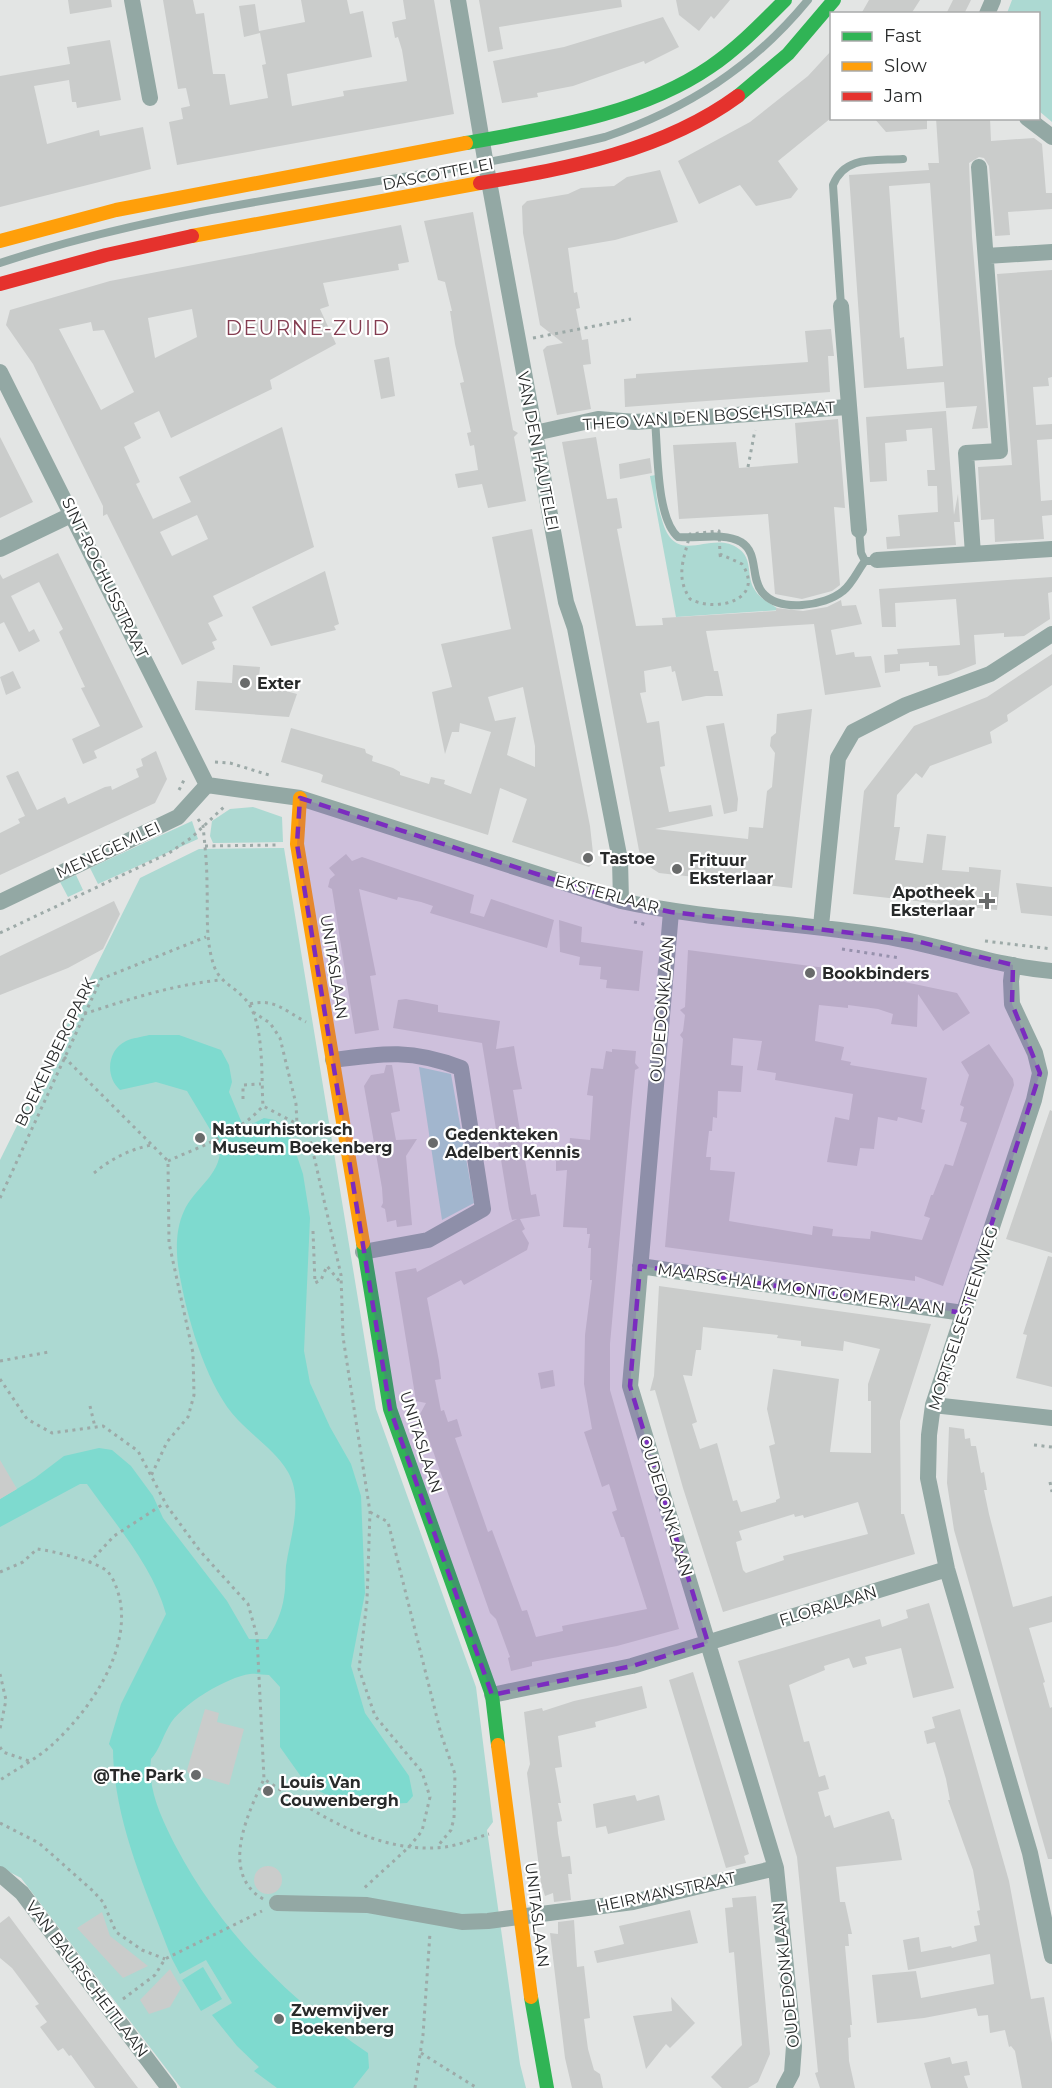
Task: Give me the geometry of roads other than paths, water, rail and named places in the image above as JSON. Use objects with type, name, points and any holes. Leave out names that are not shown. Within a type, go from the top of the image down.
[{"type":"street","points":[[132,0],[150,98]]},
{"type":"street","name":"VAN DEN HAUTELEI","points":[[458,0],[535,433],[620,860],[621,901]]},
{"type":"street","name":"DASCOTTELEI","points":[[0,241],[117,210],[482,140],[582,119],[628,105],[669,88],[726,55],[784,0]]},
{"type":"street","name":"DASCOTTELEI","points":[[0,284],[162,242],[489,181],[616,153],[690,125],[730,102],[787,56],[834,0]]},
{"type":"street","points":[[1030,120],[1052,137]]},
{"type":"street","points":[[973,554],[966,453],[1000,451],[979,167]]},
{"type":"street","points":[[986,256],[1052,252]]},
{"type":"street","name":"THEO VAN DEN BOSCHSTRAAT","points":[[841,306],[859,530]]},
{"type":"street","name":"SINT-ROCHUSSTRAAT","points":[[0,372],[207,785]]},
{"type":"street","name":"THEO VAN DEN BOSCHSTRAAT","points":[[535,433],[598,419],[635,422],[848,407]]},
{"type":"street","points":[[0,549],[73,514]]},
{"type":"street","points":[[871,561],[1052,549]]},
{"type":"street","points":[[821,926],[838,758],[854,732],[906,705],[990,674],[1052,634]]},
{"type":"street","name":"EKSTERLAAR","points":[[207,785],[300,798],[621,901],[670,912],[821,926],[912,940],[1013,964],[1052,970]]},
{"type":"street","name":"MENEGEMLEI","points":[[0,902],[178,817],[207,785]]},
{"type":"street","name":"UNITASLAAN","points":[[300,798],[297,844],[390,1409],[492,1695],[539,2053],[547,2088]]},
{"type":"street","name":"OUDEDONKLAAN","points":[[670,912],[630,1386],[776,1868],[794,2046],[792,2073],[784,2088]]},
{"type":"street","name":"MORTSELSESTEENWEG","points":[[1013,964],[1012,1004],[1035,1053],[1040,1073],[1034,1100],[933,1405],[928,1435],[928,1478],[947,1569],[1030,1853],[1052,1956]]},
{"type":"street","points":[[333,1060],[392,1052],[434,1058],[461,1068],[483,1209],[428,1240],[363,1252]]},
{"type":"street","name":"MAARSCHALK MONTGOMERYLAAN","points":[[640,1266],[963,1313]]},
{"type":"street","points":[[933,1405],[1052,1418]]},
{"type":"street","name":"FLORALAAN","points":[[492,1695],[632,1666],[947,1569]]},
{"type":"street","name":"HEIRMANSTRAAT","points":[[277,1903],[384,1907],[468,1922],[633,1902],[776,1868]]},
{"type":"street","name":"VAN BAURSCHEITLAAN","points":[[0,1874],[22,1893],[169,2088]]},
{"type":"lane","points":[[0,262],[121,229],[605,137],[651,120],[687,103],[747,63],[771,41],[808,0]]},
{"type":"lane","points":[[841,306],[833,185],[838,172],[850,163],[903,159]]},
{"type":"lane","points":[[655,420],[670,531],[678,537],[719,537],[744,544],[751,552],[757,582],[762,592],[775,601],[791,605],[834,597],[846,589],[871,561],[861,553],[859,530]]},
{"type":"water","points":[[149,1035],[179,1035],[221,1050],[229,1065],[232,1082],[229,1092],[244,1128],[264,1118],[275,1120],[288,1129],[303,1174],[310,1218],[304,1351],[310,1383],[330,1427],[351,1464],[361,1496],[365,1593],[351,1666],[365,1713],[409,1776],[413,1796],[407,1803],[363,1805],[337,1800],[307,1785],[280,1747],[280,1687],[269,1675],[255,1674],[240,1676],[217,1686],[193,1701],[175,1718],[151,1759],[153,1793],[175,1845],[193,1876],[235,1934],[258,1961],[310,2010],[368,2053],[369,2068],[353,2088],[277,2088],[254,2071],[259,2067],[237,2046],[212,2015],[232,2003],[206,1960],[180,1974],[172,1959],[126,1830],[119,1804],[113,1750],[109,1744],[121,1704],[166,1614],[143,1562],[87,1484],[80,1484],[0,1527],[0,1499],[35,1478],[64,1456],[99,1448],[112,1450],[131,1466],[153,1496],[163,1518],[227,1601],[249,1639],[267,1639],[282,1608],[294,1519],[293,1483],[277,1457],[227,1407],[209,1374],[195,1336],[178,1265],[177,1237],[181,1219],[189,1203],[217,1165],[220,1146],[187,1091],[156,1082],[120,1090],[115,1085],[110,1071],[112,1057],[120,1045],[128,1040]]},
{"type":"water","points":[[203,1967],[222,1999],[201,2011],[182,1980]]},
{"type":"place","name":"Exter","points":[[245,683]]},
{"type":"place","name":"Tastoe","points":[[588,858]]},
{"type":"place","name":"Frituur Eksterlaar","points":[[677,869]]},
{"type":"place","name":"Apotheek Eksterlaar","points":[[987,901]]},
{"type":"place","name":"Bookbinders","points":[[810,973]]},
{"type":"place","name":"Natuurhistorisch Museum Boekenberg","points":[[200,1138]]},
{"type":"place","name":"Gedenkteken Adelbert Kennis","points":[[433,1143]]},
{"type":"place","name":"@The Park","points":[[196,1775]]},
{"type":"place","name":"Louis Van Couwenbergh","points":[[268,1791]]},
{"type":"place","name":"Zwemvijver Boekenberg","points":[[279,2019]]},
{"type":"district","name":"DEURNE-ZUID","points":[[308,328]]}]
